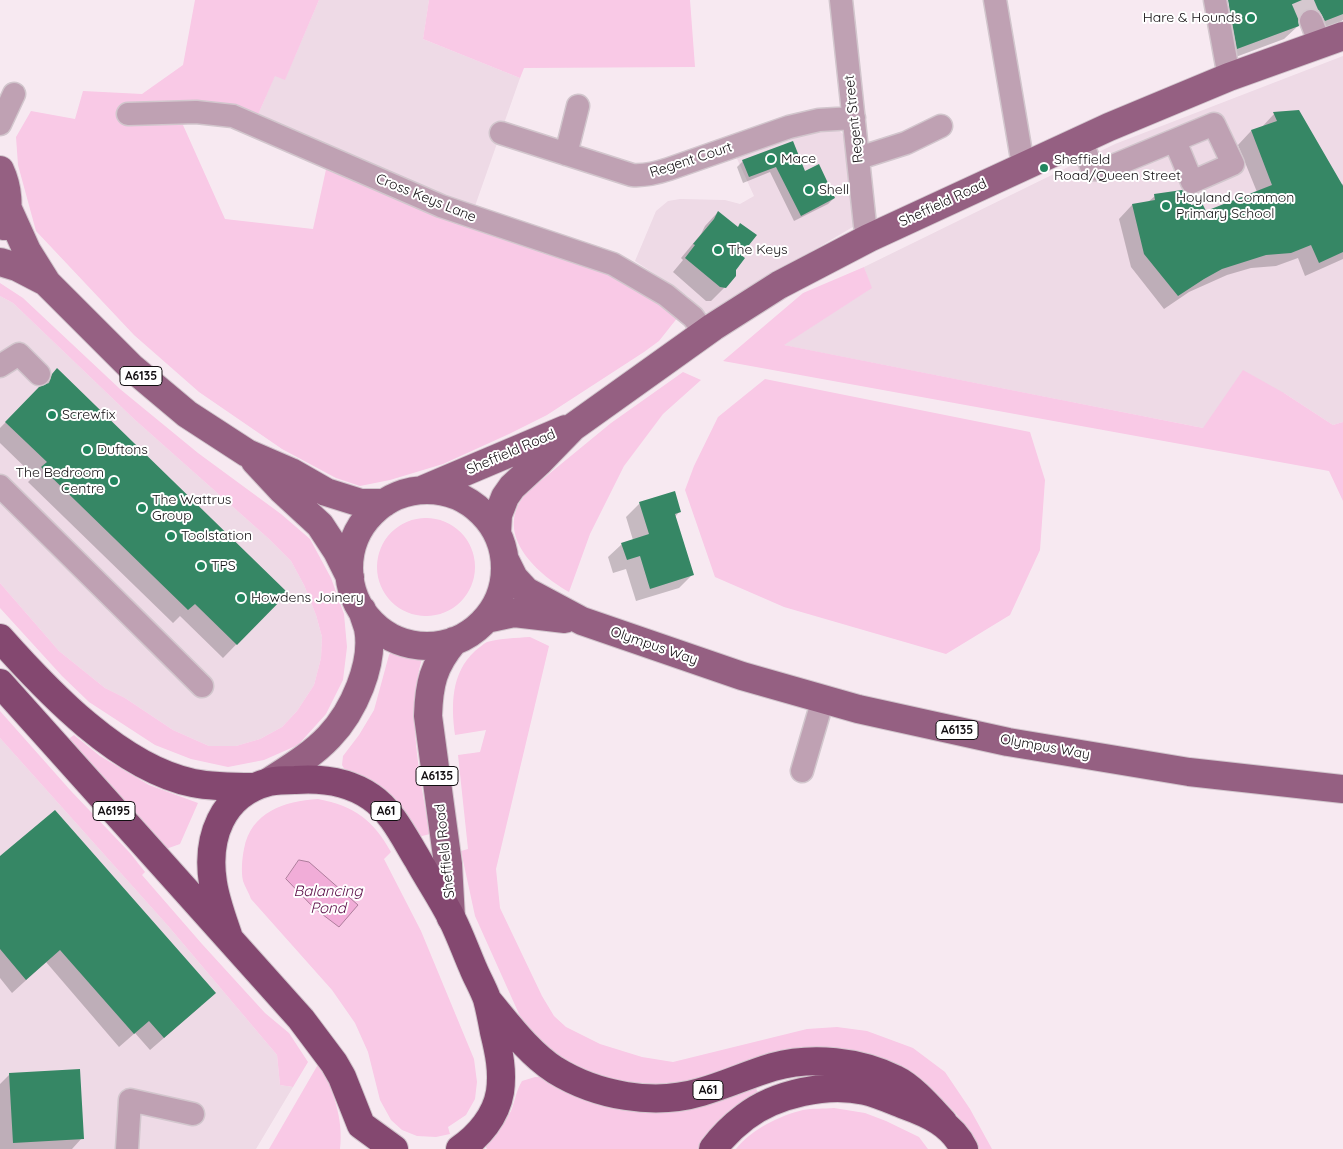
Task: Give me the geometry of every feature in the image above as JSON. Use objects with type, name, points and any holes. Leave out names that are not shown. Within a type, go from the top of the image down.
[{"type":"highway","points":[[0,638],[73,713],[113,744],[135,758],[176,778],[194,784],[235,787],[262,784]]},
{"type":"highway","name":"A6195","points":[[0,683],[229,938]]},
{"type":"highway","name":"A61","points":[[262,784],[311,779],[330,780],[349,785],[370,797],[388,813],[452,918],[486,999],[500,1058],[501,1077],[497,1105],[490,1119],[460,1149]]},
{"type":"highway","points":[[262,784],[230,806],[216,829],[212,843],[213,884],[229,938],[301,1019],[324,1048],[342,1077],[359,1137],[394,1149]]},
{"type":"highway","name":"A61","points":[[486,999],[533,1053],[555,1070],[575,1080],[614,1093],[636,1098],[684,1096],[774,1067],[810,1061],[838,1062],[864,1068],[896,1080],[922,1100],[952,1132],[964,1149]]},
{"type":"highway","name":"A61","points":[[713,1149],[730,1129],[746,1116],[765,1105],[805,1091],[840,1088],[865,1091],[918,1110],[943,1122]]},
{"type":"main road","name":"Sheffield Road","points":[[497,533],[498,515],[505,497],[512,486],[539,462],[572,427],[705,332],[779,285],[869,238],[1023,165],[1080,139],[1229,77],[1324,34]]},
{"type":"main road","points":[[0,170],[6,182],[4,221]]},
{"type":"main road","name":"A6135","points":[[4,221],[27,251],[47,283],[131,367],[187,414],[247,453],[291,472],[326,492],[361,503],[384,503]]},
{"type":"main road","name":"A6135","points":[[0,262],[17,267],[47,283]]},
{"type":"main road","name":"Sheffield Road","points":[[422,490],[572,427]]},
{"type":"main road","name":"A6135","points":[[247,453],[282,490],[320,525],[337,551],[350,577]]},
{"type":"main road","points":[[262,784],[312,752],[329,737],[353,704],[362,680],[368,654],[368,629],[354,594],[350,577],[351,550],[362,525],[370,515],[384,503],[400,495],[422,490],[437,490],[466,500],[489,520],[502,546],[505,560],[505,576],[495,606],[486,619],[471,632],[454,641],[428,646],[402,642],[379,629],[362,610]]},
{"type":"main road","name":"Olympus Way","points":[[505,560],[514,578],[526,592],[582,621],[742,676],[858,709],[1008,742],[1189,772],[1343,789]]},
{"type":"main road","name":"Olympus Way","points":[[486,619],[514,613],[582,621]]},
{"type":"main road","name":"Sheffield Road","points":[[452,918],[448,864],[428,716],[429,689],[434,672],[443,655],[454,641]]},
{"type":"street","name":"Regent Street","points":[[841,0],[858,158],[869,238]]},
{"type":"street","points":[[994,0],[1023,165]]},
{"type":"street","points":[[1215,0],[1229,77]]},
{"type":"street","points":[[0,106],[14,94],[0,124]]},
{"type":"street","points":[[566,154],[578,106]]},
{"type":"street","name":"Cross Keys Lane","points":[[128,114],[196,112],[233,116],[440,206],[613,264],[666,295],[693,317],[705,332]]},
{"type":"street","name":"Regent Court","points":[[500,132],[632,175],[642,176],[670,169],[789,127],[818,120],[854,118]]},
{"type":"street","points":[[858,158],[906,143],[941,126]]},
{"type":"street","points":[[1080,139],[1092,169],[1103,170],[1175,142]]},
{"type":"street","points":[[0,366],[19,354],[39,374]]},
{"type":"street","points":[[0,486],[202,686]]},
{"type":"street","points":[[802,771],[823,699]]},
{"type":"street","points":[[127,1149],[130,1100],[193,1114]]},
{"type":"shaded area","points":[[195,0],[319,0],[285,80],[275,76],[257,117],[210,101],[185,100],[183,125],[225,219],[313,229],[327,165],[599,269],[642,290],[678,317],[659,341],[547,415],[443,464],[390,480],[360,486],[336,478],[282,449],[199,392],[134,335],[36,231],[18,165],[16,137],[31,111],[75,119],[83,91],[142,94],[183,65]]},
{"type":"shaded area","points":[[319,0],[429,0],[423,39],[520,78],[475,206],[418,186],[257,117],[275,75],[285,79]]},
{"type":"shaded area","points":[[429,0],[690,0],[695,67],[524,68],[520,78],[423,39]]},
{"type":"shaded area","name":"Hoyland Common Primary School","points":[[1343,56],[1343,422],[1333,425],[1284,393],[1203,428],[783,345],[871,288],[864,267],[1115,144]]},
{"type":"shaded area","points":[[836,128],[845,136],[856,225],[708,313],[698,311],[693,306],[689,297],[635,261],[656,211],[668,201],[680,199],[725,200],[740,204],[754,196],[734,152],[777,136]]},
{"type":"shaded area","points":[[864,267],[872,288],[784,345],[1203,428],[1243,370],[1284,393],[1333,425],[1343,422],[1343,501],[1329,471],[723,361],[803,293]]},
{"type":"shaded area","points":[[0,283],[23,298],[120,389],[198,453],[281,514],[310,539],[331,578],[344,614],[347,647],[343,680],[326,714],[298,745],[264,760],[228,767],[191,759],[155,745],[89,702],[62,676],[0,608],[0,583],[59,651],[105,688],[125,698],[173,730],[209,746],[236,746],[260,739],[282,727],[297,711],[314,685],[321,658],[322,637],[316,615],[304,585],[291,561],[269,539],[134,419],[13,303],[0,296]]},
{"type":"shaded area","points":[[0,296],[13,303],[134,419],[269,539],[291,561],[304,585],[316,615],[322,637],[321,658],[314,685],[297,711],[282,727],[260,739],[236,746],[209,746],[173,730],[125,698],[105,688],[59,651],[0,583]]},
{"type":"shaded area","points":[[683,372],[701,380],[663,414],[624,466],[590,534],[569,592],[543,574],[522,550],[516,536],[514,522],[517,507],[527,492],[611,423]]},
{"type":"shaded area","points":[[765,379],[1030,432],[1045,480],[1040,550],[1010,615],[946,654],[784,607],[715,577],[685,490],[694,466],[718,417]]},
{"type":"shaded area","points":[[426,518],[445,522],[460,533],[471,548],[475,567],[471,586],[460,601],[445,612],[426,616],[407,612],[392,601],[381,586],[377,567],[381,548],[392,533],[407,522]]},
{"type":"shaded area","points":[[530,637],[549,646],[496,869],[500,908],[542,996],[554,1016],[566,1027],[600,1044],[642,1057],[673,1062],[807,1029],[837,1027],[867,1031],[913,1048],[945,1072],[970,1109],[992,1149],[976,1149],[966,1127],[950,1107],[911,1076],[738,1068],[671,1086],[650,1086],[606,1079],[568,1063],[530,1034],[519,1014],[475,916],[461,851],[468,849],[458,755],[480,752],[486,730],[455,735],[453,701],[454,690],[461,669],[475,651],[487,642]]},
{"type":"shaded area","points":[[396,647],[418,653],[422,658],[415,702],[416,746],[430,834],[418,837],[346,772],[342,765],[343,756],[359,735],[374,710],[389,655],[392,649]]},
{"type":"shaded area","points":[[0,711],[71,791],[130,853],[145,872],[142,875],[202,944],[265,1013],[289,1033],[308,1062],[293,1087],[280,1085],[277,1055],[169,927],[0,738]]},
{"type":"shaded area","points":[[74,735],[100,756],[149,785],[198,803],[180,844],[166,849],[67,740]]},
{"type":"shaded area","points":[[0,738],[169,927],[277,1055],[280,1085],[293,1087],[256,1149],[0,1149]]},
{"type":"shaded area","points":[[318,799],[353,810],[362,816],[377,831],[391,852],[384,859],[421,931],[474,1059],[477,1082],[475,1099],[466,1115],[448,1127],[450,1134],[436,1137],[417,1136],[402,1130],[391,1120],[380,1100],[368,1052],[355,1023],[332,990],[251,899],[244,883],[242,877],[243,853],[248,836],[254,826],[262,817],[281,806],[293,802]]},
{"type":"shaded area","points":[[320,1061],[333,1093],[339,1115],[340,1149],[269,1149]]},
{"type":"shaded area","points":[[542,1077],[569,1092],[754,1084],[759,1095],[700,1149],[487,1149],[485,1146],[511,1111],[522,1081]]},
{"type":"shaded area","points":[[834,1108],[865,1113],[886,1121],[919,1137],[928,1149],[736,1149],[758,1129],[785,1116],[807,1109]]},
{"type":"water","name":"Balancing Pond","points":[[299,860],[309,862],[358,905],[339,927],[314,908],[286,879]]},
{"type":"building","points":[[1228,0],[1343,0],[1343,14],[1325,21],[1319,10],[1307,9],[1300,13],[1299,26],[1237,49]]},
{"type":"building","points":[[1299,110],[1343,186],[1343,252],[1319,263],[1311,245],[1291,253],[1266,255],[1222,269],[1178,296],[1144,254],[1132,204],[1155,200],[1154,194],[1182,190],[1189,195],[1191,205],[1202,203],[1206,211],[1272,185],[1251,130],[1277,121],[1273,112]]},
{"type":"building","points":[[793,141],[805,171],[819,164],[835,198],[801,216],[776,167],[749,177],[742,160]]},
{"type":"building","name":"The Keys","points":[[718,211],[738,227],[740,223],[757,235],[741,255],[745,258],[736,270],[736,276],[726,288],[720,287],[685,258]]},
{"type":"building","points":[[57,368],[288,593],[237,645],[195,604],[188,610],[41,467],[47,462],[5,422],[39,387],[49,383],[52,374]]},
{"type":"building","points":[[675,491],[681,512],[675,514],[694,575],[650,589],[640,556],[627,560],[621,543],[649,534],[639,502]]},
{"type":"building","points":[[55,810],[216,993],[164,1038],[149,1021],[134,1034],[60,950],[26,980],[0,949],[0,856]]},
{"type":"building","points":[[80,1069],[84,1139],[13,1143],[9,1073]]},
{"type":"tunnel","points":[[1302,0],[1311,21]]},
{"type":"place","name":"Hare & Hounds","points":[[1251,18]]},
{"type":"place","name":"Mace","points":[[771,159]]},
{"type":"place","name":"Sheffield Road/Queen Street","points":[[1044,168]]},
{"type":"place","name":"Shell","points":[[809,190]]},
{"type":"place","name":"Hoyland Common Primary School","points":[[1166,206]]},
{"type":"place","name":"The Keys","points":[[718,250]]},
{"type":"place","name":"Screwfix","points":[[52,415]]},
{"type":"place","name":"Duftons","points":[[87,450]]},
{"type":"place","name":"The Bedroom Centre","points":[[114,481]]},
{"type":"place","name":"The Wattrus Group","points":[[142,508]]},
{"type":"place","name":"Toolstation","points":[[171,536]]},
{"type":"place","name":"TPS","points":[[201,566]]},
{"type":"place","name":"Howdens Joinery","points":[[241,598]]}]
